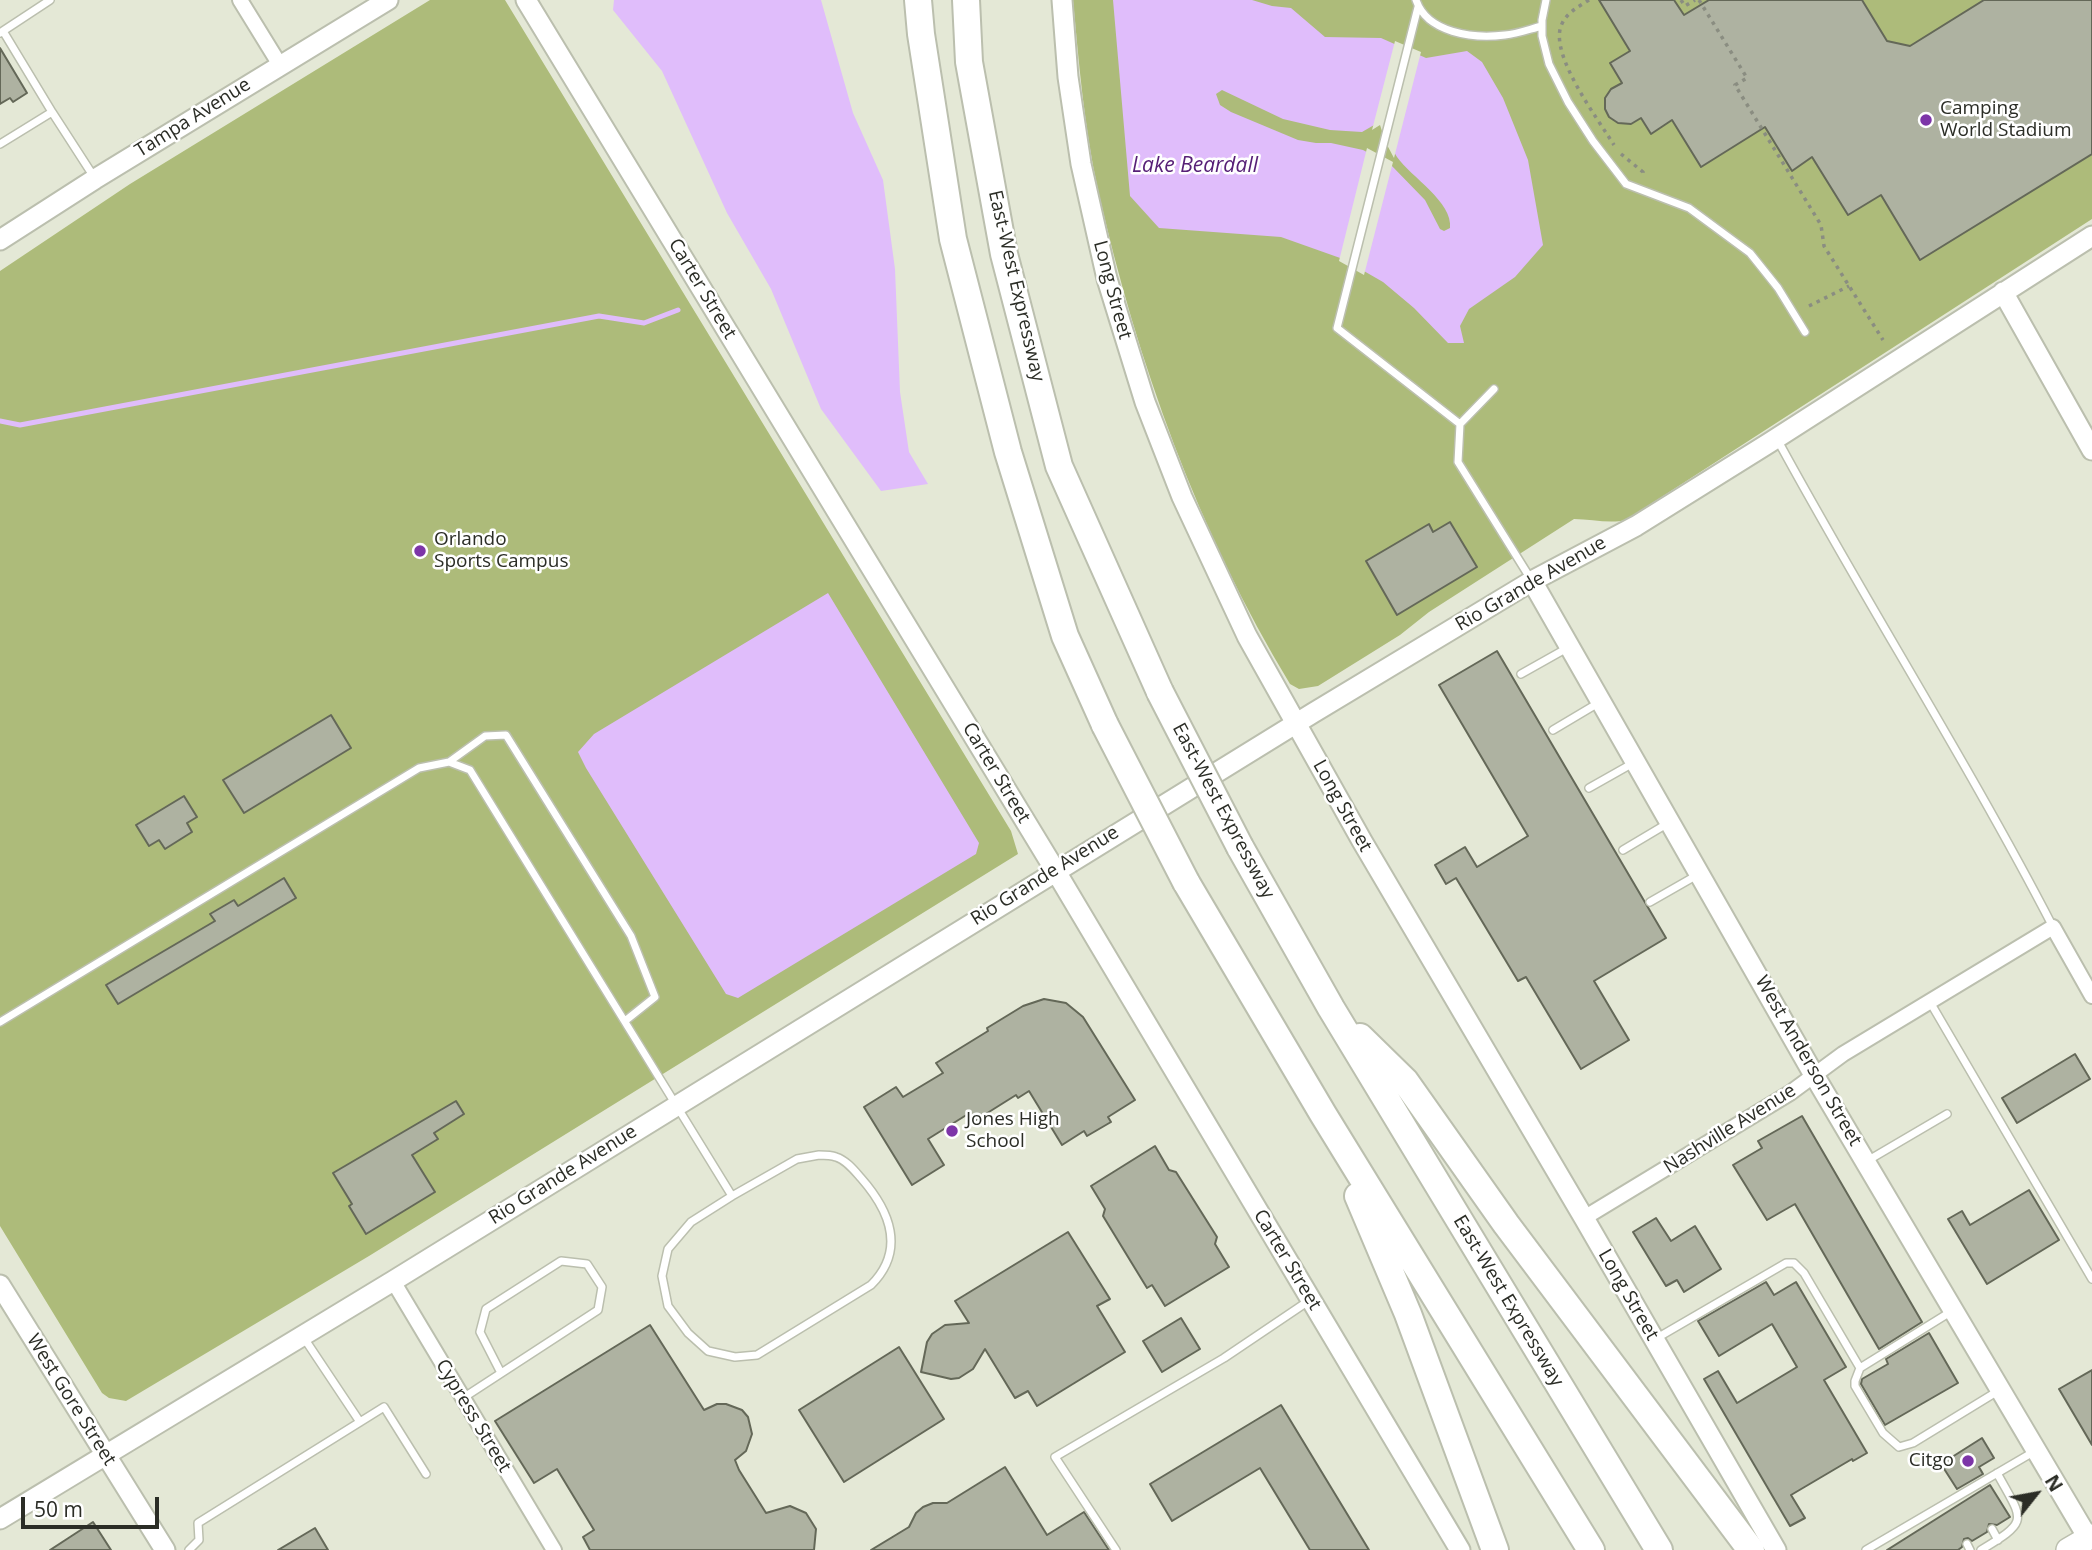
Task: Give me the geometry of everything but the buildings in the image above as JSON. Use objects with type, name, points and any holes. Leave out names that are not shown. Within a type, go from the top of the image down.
[{"type":"highway","points":[[918,0],[953,239],[1008,452],[1065,636],[1105,725],[1186,882],[1323,1114],[1591,1550]]},
{"type":"highway","name":"East-West Expressway","points":[[966,0],[970,62],[1004,254],[1059,466],[1160,692],[1240,847],[1331,1008],[1659,1550]]},
{"type":"highway","points":[[1331,1008],[1405,1081],[1499,1214],[1751,1550]]},
{"type":"highway","points":[[1323,1114],[1408,1314],[1495,1550]]},
{"type":"street","points":[[240,0],[280,65]]},
{"type":"street","name":"Tampa Avenue","points":[[0,240],[388,0]]},
{"type":"street","name":"Carter Street","points":[[526,0],[1055,870],[1460,1550]]},
{"type":"street","name":"Long Street","points":[[1062,0],[1068,77],[1081,164],[1107,279],[1145,402],[1182,497],[1241,623],[1374,863],[1776,1550]]},
{"type":"street","name":"Rio Grande Avenue","points":[[0,1519],[393,1281],[1296,723],[1532,581],[1636,526],[2092,236]]},
{"type":"street","points":[[2003,292],[2092,450]]},
{"type":"street","name":"West Anderson Street","points":[[1532,581],[1814,1075],[2037,1450],[2083,1541]]},
{"type":"street","points":[[2053,927],[2092,996]]},
{"type":"street","name":"Nashville Avenue","points":[[1584,1218],[1790,1093],[1843,1054],[2053,927]]},
{"type":"street","name":"Cypress Street","points":[[393,1281],[554,1550]]},
{"type":"street","name":"West Gore Street","points":[[0,1285],[165,1550]]},
{"type":"lane","points":[[50,0],[1,32],[95,179]]},
{"type":"lane","points":[[1546,0],[1542,26],[1549,64],[1568,102],[1626,184],[1689,208],[1749,253],[1778,288],[1805,332]]},
{"type":"lane","points":[[1417,4],[1438,27],[1471,35],[1504,36],[1542,26]]},
{"type":"lane","points":[[1417,4],[1337,328],[1460,424]]},
{"type":"lane","points":[[0,144],[52,112]]},
{"type":"lane","points":[[1494,389],[1460,424],[1458,462],[1532,581]]},
{"type":"lane","points":[[1776,439],[1962,762],[2053,927]]},
{"type":"lane","points":[[1521,674],[1570,646]]},
{"type":"lane","points":[[1553,730],[1601,702]]},
{"type":"lane","points":[[0,1022],[419,768],[449,762],[485,736],[506,734],[631,936],[655,997],[625,1021]]},
{"type":"lane","points":[[1589,788],[1635,761]]},
{"type":"lane","points":[[449,762],[470,769],[732,1196]]},
{"type":"lane","points":[[1623,850],[1670,822]]},
{"type":"lane","points":[[1650,902],[1699,873]]},
{"type":"lane","points":[[1929,1001],[2092,1279]]},
{"type":"lane","points":[[1867,1162],[1947,1114]]},
{"type":"lane","points":[[819,1154],[838,1157],[853,1168],[888,1217],[891,1240],[883,1273],[871,1286],[757,1355],[735,1357],[708,1351],[688,1334],[668,1306],[662,1276],[668,1249],[691,1222],[732,1196],[797,1159],[819,1154]]},
{"type":"lane","points":[[463,1398],[598,1310],[602,1287],[587,1264],[561,1261],[486,1308],[480,1332],[501,1373]]},
{"type":"lane","points":[[1653,1340],[1775,1267],[1794,1262],[1804,1273],[1860,1368]]},
{"type":"lane","points":[[1116,1550],[1055,1457],[1224,1358],[1310,1300]]},
{"type":"lane","points":[[1954,1310],[1860,1368],[1855,1386],[1883,1433],[1899,1447],[1913,1443],[2001,1389]]},
{"type":"lane","points":[[303,1336],[360,1422]]},
{"type":"lane","points":[[189,1550],[199,1540],[198,1523],[384,1407],[426,1474]]},
{"type":"lane","points":[[1866,1550],[1945,1509],[1997,1473],[2037,1450]]},
{"type":"lane","points":[[1985,1549],[2013,1531],[2017,1523],[2018,1513],[1997,1473]]},
{"type":"lane","points":[[1992,1529],[1998,1540]]},
{"type":"path","points":[[1589,0],[1567,15],[1559,34],[1560,47],[1577,84],[1615,148],[1643,172],[1642,177]]},
{"type":"path","points":[[1681,0],[1685,6],[1697,0],[1747,78],[1735,85],[1821,225],[1824,246],[1883,340]]},
{"type":"path","points":[[1809,306],[1849,286]]},
{"type":"green space","name":"Orlando Sports Campus","points":[[430,0],[505,0],[1011,831],[1018,854],[369,1256],[126,1401],[109,1398],[102,1393],[0,1226],[0,271],[130,184]]},
{"type":"green space","points":[[1073,0],[2092,0],[2092,219],[1626,520],[1574,519],[1318,686],[1299,689],[1290,684],[1227,567],[1174,445],[1152,382],[1114,254],[1093,166]]},
{"type":"water","points":[[614,0],[821,0],[853,113],[883,180],[895,269],[900,392],[909,452],[928,484],[881,491],[821,409],[771,289],[727,213],[662,71],[613,10]]},
{"type":"water","name":"Lake Beardall","points":[[1113,0],[1252,0],[1291,8],[1325,37],[1381,38],[1426,58],[1467,51],[1482,62],[1503,98],[1528,160],[1543,245],[1515,277],[1469,309],[1460,326],[1464,343],[1448,343],[1414,308],[1383,282],[1343,259],[1281,237],[1159,228],[1130,196]],"holes":[[[1222,90],[1283,119],[1330,130],[1362,132],[1381,121],[1397,157],[1445,209],[1450,228],[1444,231],[1440,229],[1425,200],[1391,165],[1363,150],[1298,140],[1231,112],[1220,105],[1216,94]]]},
{"type":"water","points":[[828,593],[979,843],[976,854],[738,998],[726,994],[578,752],[594,734]]},
{"type":"pier","points":[[1395,41],[1421,52],[1394,158],[1380,125],[1372,130]]},
{"type":"pier","points":[[1367,148],[1393,162],[1364,275],[1339,261]]},
{"type":"waterway","points":[[0,421],[20,425],[599,316],[644,323],[678,310]]},
{"type":"place","name":"Camping World Stadium","points":[[1926,120]]},
{"type":"place","name":"Orlando Sports Campus","points":[[420,551]]},
{"type":"place","name":"Jones High School","points":[[952,1131]]},
{"type":"place","name":"Citgo","points":[[1968,1461]]}]
